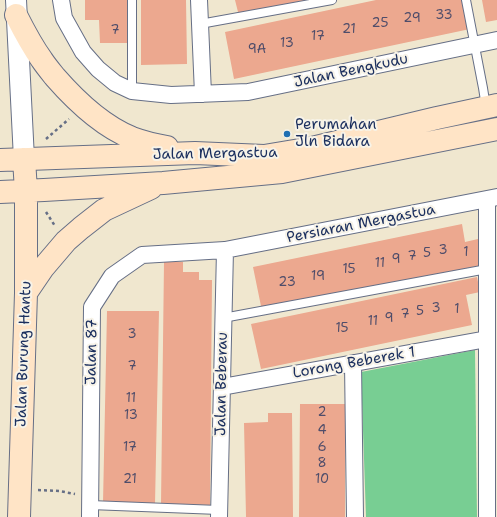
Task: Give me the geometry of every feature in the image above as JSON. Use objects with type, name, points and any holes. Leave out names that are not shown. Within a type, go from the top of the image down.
[{"type":"main road","points":[[16,7],[31,44],[43,62],[64,87],[84,107],[109,125],[131,137],[149,144],[195,153]]},
{"type":"main road","name":"Jalan Mergastua","points":[[0,160],[195,153],[264,156],[312,148],[492,106]]},
{"type":"main road","name":"Jalan Mergastua","points":[[0,192],[163,183],[282,172],[497,129]]},
{"type":"main road","name":"Jalan Burung Hantu","points":[[19,517],[26,293],[26,191],[24,159]]},
{"type":"main road","points":[[26,293],[52,257],[66,241],[81,228],[104,210],[163,183]]},
{"type":"street","name":"Jalan Bengkudu","points":[[61,0],[64,18],[83,52],[98,69],[115,83],[132,91],[171,96],[248,92],[497,40]]},
{"type":"street","points":[[200,0],[203,94]]},
{"type":"street","points":[[16,7],[24,159]]},
{"type":"street","points":[[487,517],[492,454],[487,339],[487,269],[492,198]]},
{"type":"street","name":"Persiaran Mergastua","points":[[224,250],[492,198]]},
{"type":"street","name":"Jalan Beberau","points":[[219,513],[224,250]]},
{"type":"street","name":"Jalan 87","points":[[90,507],[92,307],[112,276],[142,255],[224,250]]},
{"type":"street","name":"Lorong Beberek 1","points":[[222,388],[487,339]]},
{"type":"street","points":[[353,363],[355,517]]},
{"type":"lane","points":[[132,0],[132,91]]},
{"type":"lane","points":[[200,24],[332,0]]},
{"type":"lane","points":[[466,0],[483,88],[492,106]]},
{"type":"lane","points":[[223,318],[487,269]]},
{"type":"lane","points":[[90,507],[219,513]]},
{"type":"path","points":[[42,142],[84,107]]},
{"type":"path","points":[[20,489],[59,491],[90,507]]},
{"type":"green space","points":[[475,350],[477,517],[366,517],[361,372]]},
{"type":"building","points":[[85,0],[129,0],[130,43],[100,43],[99,20],[85,20]]},
{"type":"building","points":[[141,0],[186,0],[187,64],[141,65]]},
{"type":"building","points":[[235,0],[314,0],[239,16]]},
{"type":"building","points":[[376,0],[464,0],[470,29],[234,79],[225,32]]},
{"type":"building","points":[[482,0],[497,0],[497,20],[486,22]]},
{"type":"building","points":[[462,224],[465,242],[478,239],[483,265],[262,311],[253,267]]},
{"type":"building","points":[[164,262],[183,262],[183,272],[199,272],[199,280],[212,280],[210,505],[161,504]]},
{"type":"building","points":[[477,277],[480,292],[466,295],[472,325],[261,369],[251,324]]},
{"type":"building","points":[[107,311],[159,311],[155,504],[103,503]]},
{"type":"building","points":[[300,404],[345,404],[345,517],[299,517]]},
{"type":"building","points":[[268,413],[292,413],[293,517],[246,517],[244,423],[268,422]]},
{"type":"place","name":"Perumahan Jln Bidara","points":[[287,134]]}]
